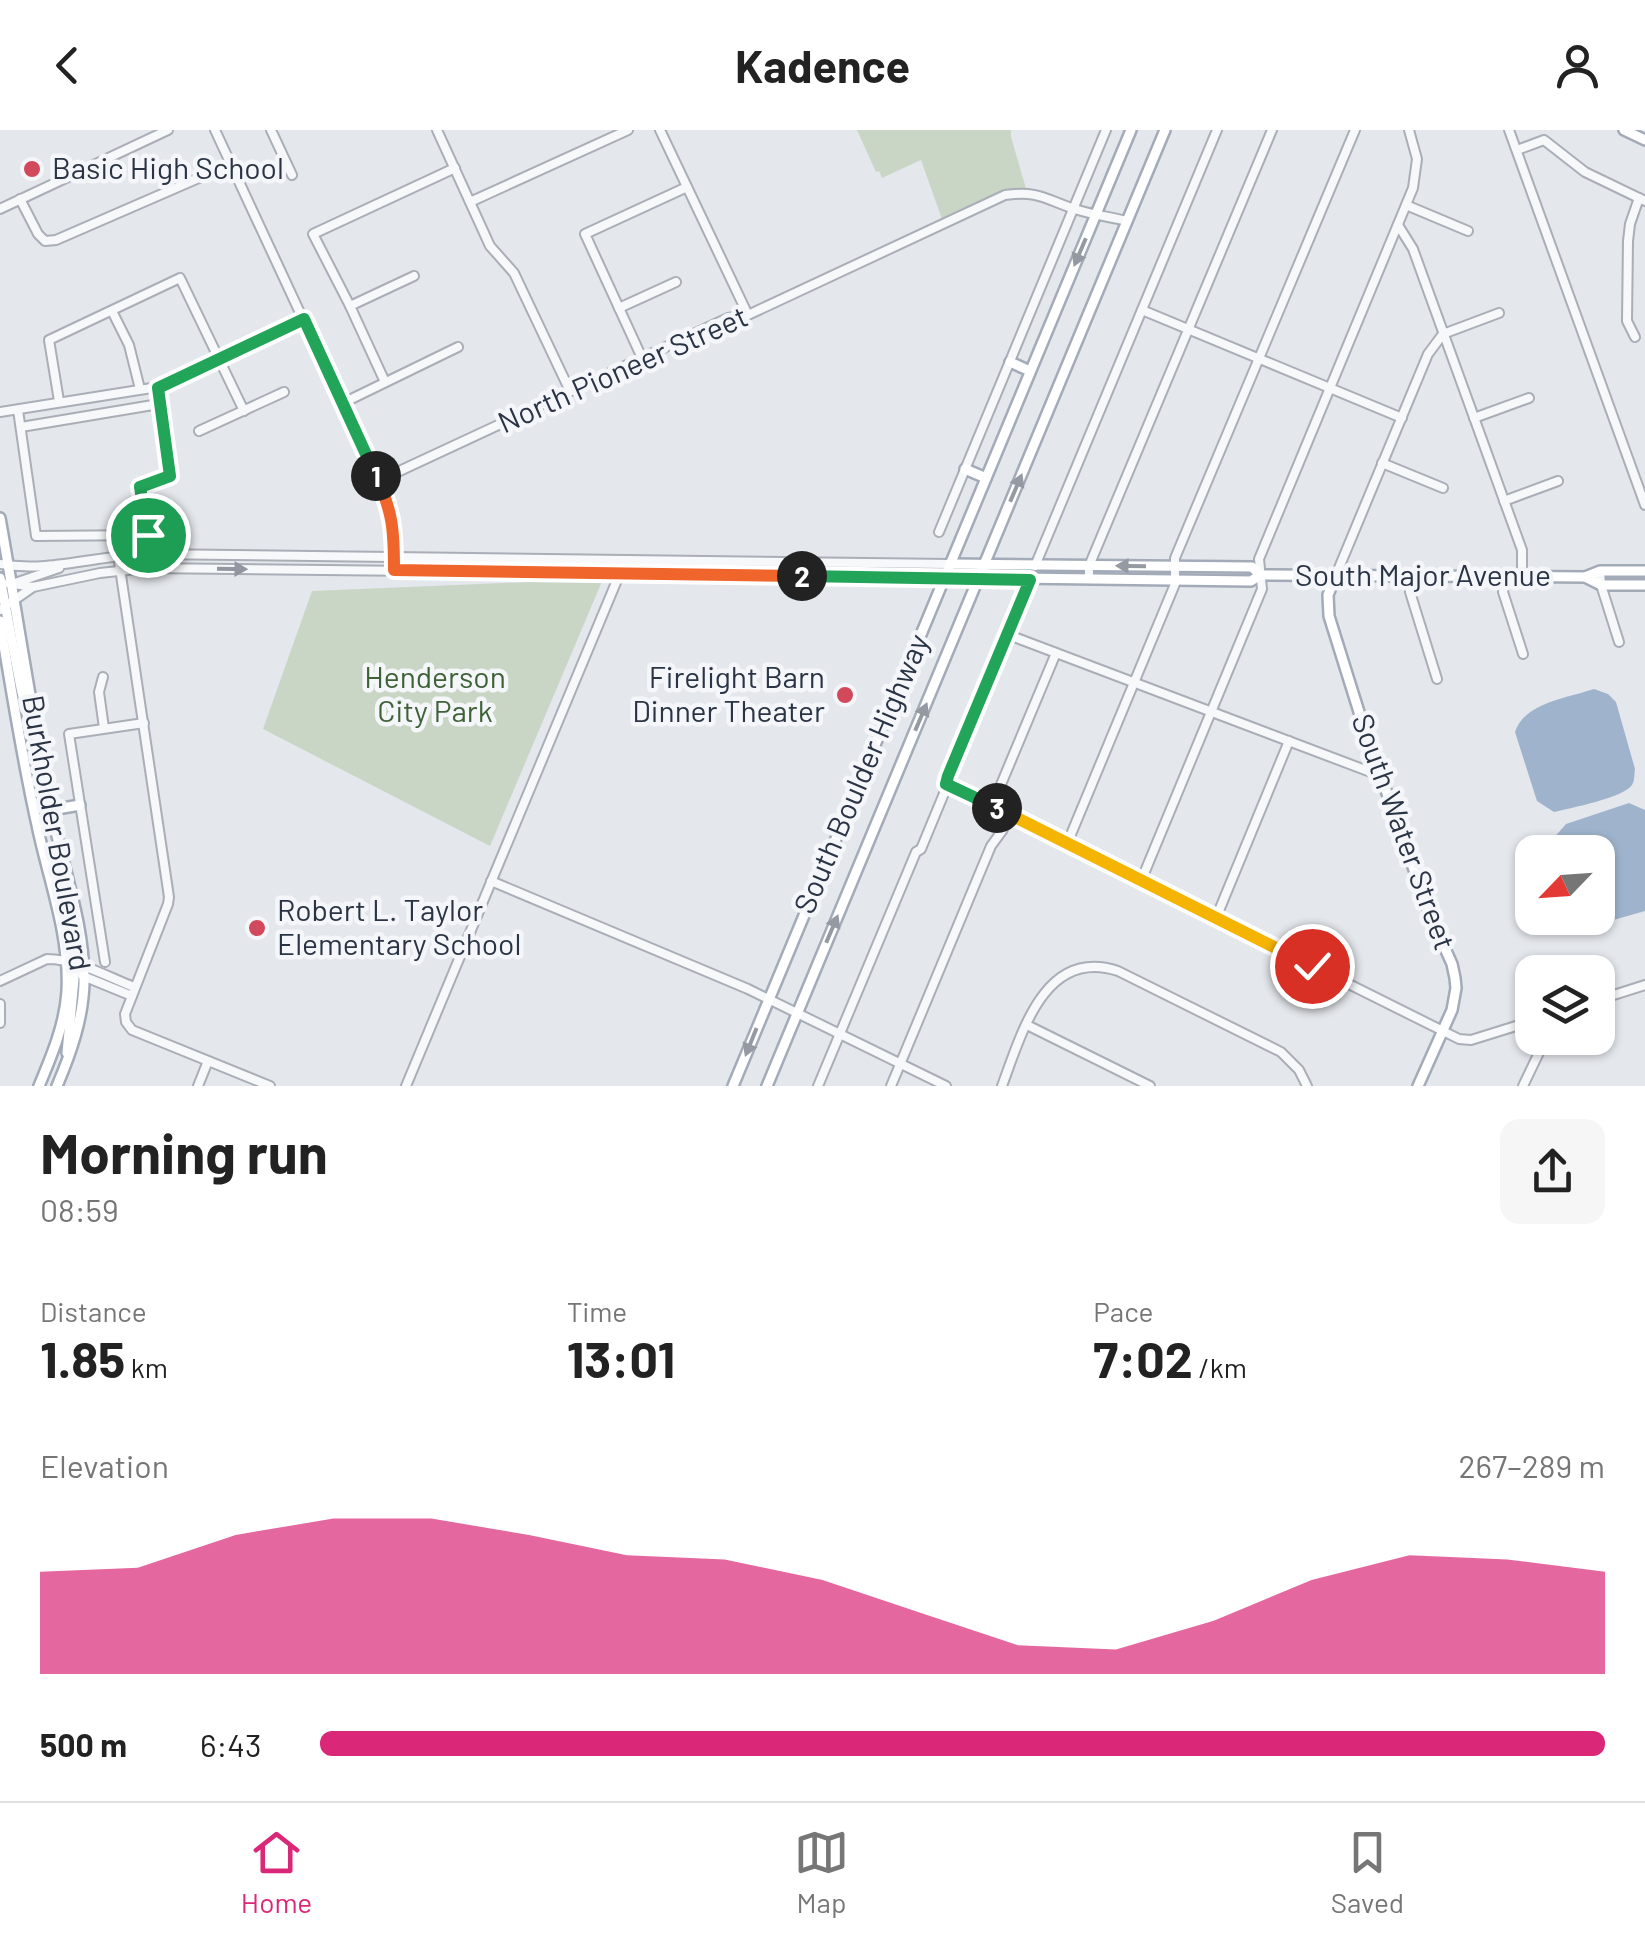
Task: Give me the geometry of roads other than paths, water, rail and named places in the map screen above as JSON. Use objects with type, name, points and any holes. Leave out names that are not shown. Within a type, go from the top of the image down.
[{"type":"main road","name":"South Boulder Highway","points":[[733,1086],[1131,130]]},
{"type":"main road","name":"South Boulder Highway","points":[[768,1086],[1165,130]]},
{"type":"main road","points":[[1624,130],[1645,140]]},
{"type":"main road","points":[[1010,362],[1030,372]]},
{"type":"main road","points":[[965,469],[986,478]]},
{"type":"main road","points":[[0,518],[6,598]]},
{"type":"main road","name":"South Major Avenue","points":[[950,564],[1252,566],[1260,575]]},
{"type":"main road","name":"South Major Avenue","points":[[1586,578],[1600,571],[1645,571]]},
{"type":"main road","name":"South Major Avenue","points":[[944,578],[1251,581],[1260,575],[1522,576],[1586,578],[1601,585],[1645,586]]},
{"type":"main road","name":"South Water Street","points":[[1336,575],[1328,595],[1330,616],[1380,776],[1430,915],[1452,964],[1456,988],[1455,1001],[1418,1086]]},
{"type":"main road","points":[[0,578],[6,598]]},
{"type":"main road","name":"Burkholder Boulevard","points":[[6,598],[28,718],[38,736],[77,921],[82,969],[80,1017],[57,1086]]},
{"type":"main road","name":"Burkholder Boulevard","points":[[0,621],[29,790],[66,961],[61,1026],[39,1086]]},
{"type":"main road","points":[[51,810],[80,805]]},
{"type":"main road","points":[[50,880],[62,904],[82,969]]},
{"type":"main road","points":[[66,961],[74,978],[67,1060]]},
{"type":"street","points":[[0,209],[168,130]]},
{"type":"street","points":[[215,130],[388,502],[394,524],[394,570]]},
{"type":"street","points":[[271,130],[292,175]]},
{"type":"street","points":[[438,130],[490,246],[514,273],[570,391]]},
{"type":"street","points":[[470,202],[614,133],[628,130]]},
{"type":"street","points":[[660,130],[748,315]]},
{"type":"street","points":[[939,532],[1106,130]]},
{"type":"street","points":[[1035,566],[1217,130]]},
{"type":"street","points":[[1089,580],[1089,566],[1272,130]]},
{"type":"street","points":[[1067,844],[1175,580],[1174,558],[1354,130]]},
{"type":"street","points":[[1141,881],[1262,589],[1259,559],[1413,188],[1417,160],[1409,130]]},
{"type":"street","points":[[1510,130],[1645,505]]},
{"type":"street","points":[[1516,150],[1544,140],[1585,172],[1642,200],[1630,224],[1628,242],[1627,321],[1635,337]]},
{"type":"street","points":[[20,198],[46,242],[231,164]]},
{"type":"street","points":[[385,382],[313,234],[455,168]]},
{"type":"street","points":[[642,358],[585,234],[687,188]]},
{"type":"street","name":"North Pioneer Street","points":[[378,480],[1005,195],[1027,192],[1127,221]]},
{"type":"street","points":[[1406,205],[1468,231]]},
{"type":"street","points":[[1398,225],[1413,248],[1522,550],[1522,576]]},
{"type":"street","points":[[350,306],[414,276]]},
{"type":"street","points":[[59,402],[49,340],[180,278],[244,411]]},
{"type":"street","points":[[619,308],[676,282]]},
{"type":"street","points":[[1142,310],[1402,418]]},
{"type":"street","points":[[112,311],[129,346],[140,389]]},
{"type":"street","points":[[1336,575],[1428,354],[1444,334],[1499,314]]},
{"type":"street","points":[[0,412],[158,388],[304,319]]},
{"type":"street","points":[[343,403],[458,347]]},
{"type":"street","points":[[18,410],[36,536],[148,535],[140,487],[170,476],[158,388]]},
{"type":"street","points":[[199,432],[284,392]]},
{"type":"street","points":[[1474,418],[1529,398]]},
{"type":"street","points":[[21,427],[160,404]]},
{"type":"street","points":[[1382,463],[1443,488]]},
{"type":"street","points":[[1504,502],[1558,482]]},
{"type":"street","points":[[3,563],[39,566],[118,554],[950,564]]},
{"type":"street","points":[[118,554],[169,896],[124,1014],[126,1022],[132,1030],[270,1086]]},
{"type":"street","points":[[309,570],[311,556]]},
{"type":"street","points":[[537,558],[537,572]]},
{"type":"street","points":[[548,558],[548,572]]},
{"type":"street","points":[[406,1086],[625,560]]},
{"type":"street","points":[[6,598],[36,575],[82,561]]},
{"type":"street","points":[[689,561],[689,574]]},
{"type":"street","points":[[770,576],[771,562]]},
{"type":"street","points":[[6,598],[33,588],[146,568],[944,578]]},
{"type":"street","points":[[1600,571],[1619,642]]},
{"type":"street","points":[[1412,576],[1410,592],[1437,679]]},
{"type":"street","points":[[1505,576],[1504,592],[1523,654]]},
{"type":"street","points":[[818,1086],[916,852],[921,849],[1030,580]]},
{"type":"street","points":[[1006,634],[1380,776]]},
{"type":"street","points":[[992,806],[1056,653]]},
{"type":"street","points":[[103,677],[99,692],[104,728]]},
{"type":"street","points":[[106,962],[69,734],[144,724]]},
{"type":"street","points":[[1216,918],[1289,741]]},
{"type":"street","points":[[946,784],[1464,1040],[1515,1026]]},
{"type":"street","points":[[892,1086],[991,846],[1010,815]]},
{"type":"street","points":[[492,881],[769,999],[946,1086]]},
{"type":"street","points":[[0,981],[46,959],[66,961],[133,991]]},
{"type":"street","points":[[1002,1086],[1027,1025],[1052,982],[1077,968],[1102,966],[1280,1052],[1299,1070],[1307,1086]]},
{"type":"street","points":[[1615,995],[1645,985]]},
{"type":"street","points":[[0,1004],[0,1023]]},
{"type":"street","points":[[1027,1025],[1150,1086]]},
{"type":"street","points":[[1523,1086],[1538,1055]]},
{"type":"street","points":[[198,1086],[208,1060]]},
{"type":"water","points":[[1594,689],[1616,702],[1635,769],[1634,781],[1618,794],[1554,812],[1537,801],[1515,732],[1527,714],[1537,708]]},
{"type":"water","points":[[1629,803],[1645,810],[1645,911],[1615,920],[1615,835],[1556,835],[1566,824]]},
{"type":"place","name":"Basic High School","points":[[32,169]]},
{"type":"place","name":"Firelight Barn Dinner Theater","points":[[845,695]]},
{"type":"place","name":"Robert L. Taylor Elementary School","points":[[257,928]]},
{"type":"park label","name":"Henderson City Park","points":[[435,695]]}]
